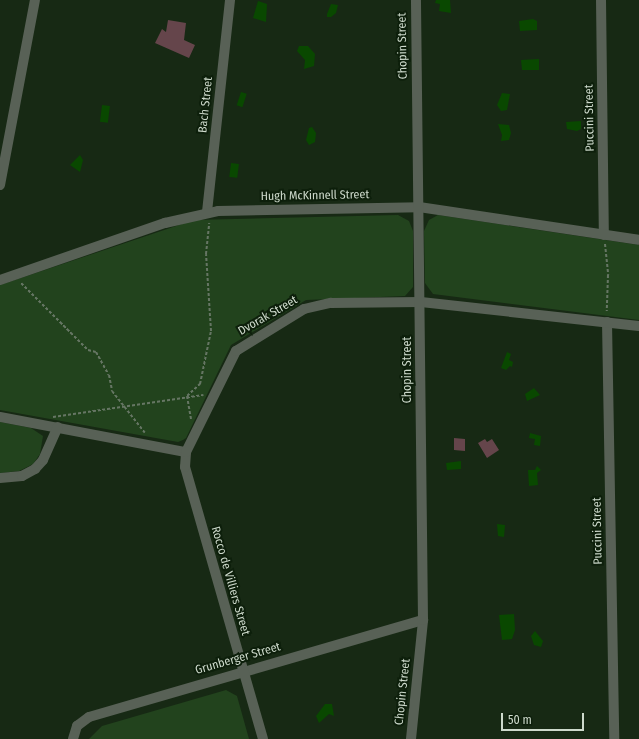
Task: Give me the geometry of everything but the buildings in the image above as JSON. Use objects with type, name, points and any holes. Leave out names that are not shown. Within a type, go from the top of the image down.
[{"type":"street","points":[[0,185],[35,0]]},
{"type":"street","name":"Bach Street","points":[[207,212],[230,0]]},
{"type":"street","name":"Chopin Street","points":[[411,739],[423,620],[421,302],[418,207],[416,0]]},
{"type":"street","name":"Puccini Street","points":[[601,0],[604,235]]},
{"type":"street","name":"Hugh McKinnell Street","points":[[0,280],[165,223],[207,212],[418,207],[639,240]]},
{"type":"street","name":"Dvorak Street","points":[[186,452],[236,351],[304,309],[331,303],[421,302],[639,326]]},
{"type":"street","name":"Puccini Street","points":[[607,322],[614,739]]},
{"type":"street","points":[[0,417],[186,452]]},
{"type":"street","points":[[0,478],[22,476],[35,469],[43,460],[58,427]]},
{"type":"street","name":"Rocco de Villiers Street","points":[[186,452],[187,478],[262,739]]},
{"type":"street","name":"Grunberger Street","points":[[73,739],[77,726],[89,717],[423,620]]},
{"type":"path","points":[[197,431],[188,413],[187,398],[200,384],[211,331],[206,254],[210,228],[207,212]]},
{"type":"path","points":[[604,235],[608,275],[607,322]]},
{"type":"path","points":[[14,274],[30,294],[73,337],[88,350],[96,352],[108,375],[112,391],[122,406],[143,429],[148,444]]},
{"type":"path","points":[[37,423],[57,415],[214,394]]},
{"type":"shaded area","points":[[436,0],[450,0],[451,13],[439,11],[440,4],[435,3]]},
{"type":"shaded area","points":[[258,1],[267,4],[266,22],[253,18]]},
{"type":"shaded area","points":[[331,4],[338,5],[336,13],[331,17],[327,17],[327,14]]},
{"type":"shaded area","points":[[533,19],[537,21],[537,30],[520,31],[519,21]]},
{"type":"shaded area","points":[[299,46],[308,46],[315,54],[314,66],[304,69],[305,60],[297,51]]},
{"type":"shaded area","points":[[539,59],[539,70],[522,70],[521,60]]},
{"type":"shaded area","points":[[241,92],[247,94],[242,107],[237,105]]},
{"type":"shaded area","points":[[502,93],[510,94],[507,110],[501,111],[497,105]]},
{"type":"shaded area","points":[[102,105],[110,106],[108,123],[100,122]]},
{"type":"shaded area","points":[[581,121],[581,129],[577,131],[567,129],[566,122]]},
{"type":"shaded area","points":[[498,124],[509,125],[511,133],[509,140],[501,141],[502,135]]},
{"type":"shaded area","points":[[312,127],[316,133],[315,142],[309,145],[306,140],[309,128]]},
{"type":"shaded area","points":[[80,155],[83,160],[80,172],[70,165]]},
{"type":"shaded area","points":[[231,163],[239,164],[237,178],[229,177]]},
{"type":"shaded area","points":[[398,215],[409,221],[413,231],[413,287],[405,296],[306,300],[231,345],[186,438],[183,440],[178,442],[0,410],[0,285],[194,220]]},
{"type":"shaded area","points":[[438,215],[639,245],[639,320],[433,294],[425,283],[424,231],[429,220]]},
{"type":"shaded area","points":[[507,352],[511,354],[509,360],[513,362],[512,367],[510,366],[506,370],[501,368]]},
{"type":"shaded area","points":[[534,388],[540,395],[527,401],[525,394]]},
{"type":"shaded area","points":[[0,422],[31,428],[43,436],[40,454],[33,464],[19,471],[0,473]]},
{"type":"shaded area","points":[[530,433],[541,436],[540,446],[534,445],[535,439],[529,438]]},
{"type":"shaded area","points":[[461,461],[461,469],[447,470],[446,463]]},
{"type":"shaded area","points":[[537,466],[541,470],[537,473],[538,485],[529,486],[528,470],[535,470]]},
{"type":"shaded area","points":[[497,524],[505,525],[504,537],[498,536]]},
{"type":"shaded area","points":[[514,614],[515,630],[512,639],[502,640],[499,615]]},
{"type":"shaded area","points":[[535,631],[543,641],[541,647],[534,645],[531,636]]},
{"type":"shaded area","points":[[226,690],[237,696],[249,739],[89,739],[102,726]]},
{"type":"shaded area","points":[[325,704],[332,704],[334,716],[329,714],[319,723],[316,716]]}]
